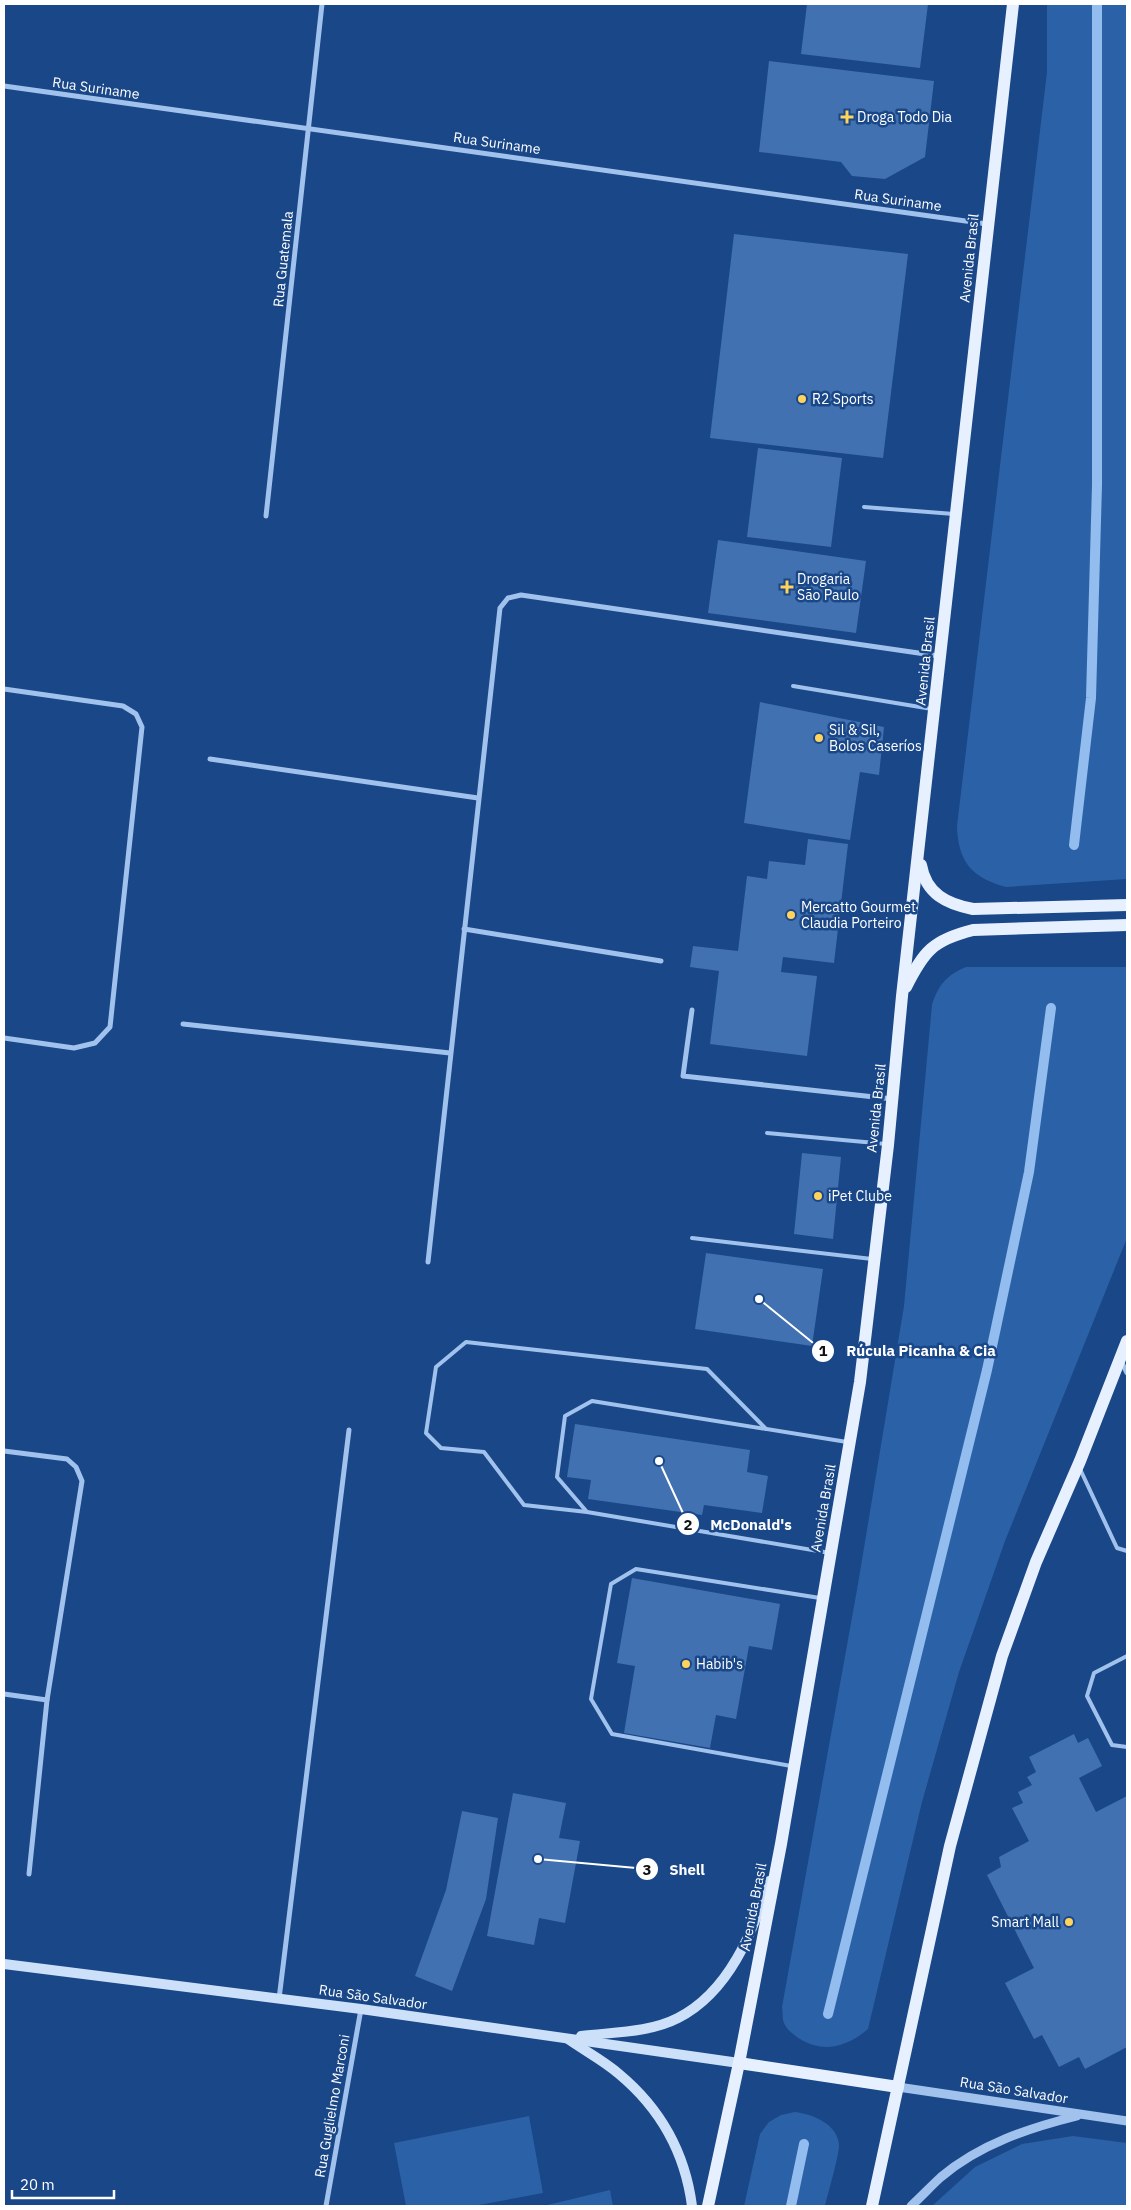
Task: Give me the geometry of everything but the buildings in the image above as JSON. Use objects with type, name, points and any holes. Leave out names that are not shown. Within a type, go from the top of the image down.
[{"type":"main road","name":"Avenida Brasil","points":[[708,2206],[739,2063],[781,1844],[860,1382],[888,1145],[902,996],[1013,4]]},
{"type":"main road","points":[[919,856],[923,879],[936,893],[952,905],[973,909],[1127,905]]},
{"type":"main road","points":[[902,996],[917,965],[930,948],[950,936],[973,930],[1127,925]]},
{"type":"main road","points":[[872,2206],[950,1846],[1002,1656],[1036,1562],[1078,1466],[1127,1341]]},
{"type":"main road","points":[[565,2038],[657,2026],[679,2018],[715,1989],[743,1948],[756,1923],[781,1844]]},
{"type":"main road","name":"Rua São Salvador","points":[[4,1964],[361,2009],[739,2063]]},
{"type":"main road","points":[[565,2038],[618,2072],[655,2110],[678,2149],[691,2193],[692,2206]]},
{"type":"main road","points":[[739,2063],[898,2087]]},
{"type":"street","name":"Rua Guatemala","points":[[266,516],[322,4]]},
{"type":"street","name":"Rua Suriname","points":[[4,86],[988,224]]},
{"type":"street","points":[[428,1262],[500,608],[508,598],[521,595],[940,656]]},
{"type":"street","points":[[4,689],[123,706],[136,714],[142,727],[110,1027],[95,1043],[74,1048],[4,1038]]},
{"type":"street","points":[[210,759],[478,798]]},
{"type":"street","points":[[464,929],[661,961]]},
{"type":"street","points":[[692,1010],[684,1076],[893,1099]]},
{"type":"street","points":[[183,1024],[450,1053]]},
{"type":"street","points":[[1120,1359],[1127,1374]]},
{"type":"street","points":[[279,1999],[349,1430]]},
{"type":"street","points":[[4,1451],[67,1459],[76,1467],[82,1481],[47,1700],[30,1874]]},
{"type":"street","points":[[4,1694],[47,1700]]},
{"type":"street","name":"Rua Guglielmo Marconi","points":[[326,2206],[361,2009]]},
{"type":"street","name":"Rua São Salvador","points":[[898,2087],[1127,2121]]},
{"type":"street","points":[[911,2206],[942,2176],[972,2155],[1010,2136],[1082,2114]]},
{"type":"lane","points":[[864,507],[956,514]]},
{"type":"lane","points":[[793,686],[934,709]]},
{"type":"lane","points":[[767,1132],[888,1145]]},
{"type":"lane","points":[[692,1238],[874,1260]]},
{"type":"lane","points":[[766,1429],[707,1369],[466,1342],[436,1367],[426,1433],[441,1448],[484,1452],[524,1505],[587,1512],[830,1553]]},
{"type":"lane","points":[[587,1512],[557,1476],[564,1416],[592,1401],[850,1442]]},
{"type":"lane","points":[[1078,1466],[1117,1548],[1127,1551]]},
{"type":"lane","points":[[794,1767],[612,1734],[591,1699],[611,1584],[636,1569],[823,1598]]},
{"type":"lane","points":[[1127,1656],[1094,1673],[1087,1696],[1112,1745],[1127,1748]]},
{"type":"shaded area","points":[[1047,4],[1127,4],[1127,879],[1006,887],[984,879],[969,867],[960,849],[957,826],[1047,72]]},
{"type":"shaded area","points":[[966,967],[1127,967],[1127,1238],[1005,1541],[959,1672],[922,1802],[868,2029],[844,2044],[827,2047],[818,2046],[809,2044],[789,2030],[783,2021],[782,2007],[858,1584],[904,1306],[932,1005],[940,986],[948,977]]},
{"type":"shaded area","points":[[795,2112],[823,2121],[834,2131],[838,2138],[837,2157],[825,2206],[744,2206],[760,2134],[769,2122],[781,2115]]},
{"type":"shaded area","points":[[529,2116],[543,2193],[474,2206],[406,2206],[394,2143]]},
{"type":"shaded area","points":[[1073,2136],[1127,2143],[1127,2206],[932,2206],[975,2167],[1022,2144]]},
{"type":"shaded area","points":[[610,2190],[613,2206],[543,2206]]},
{"type":"waterway","points":[[1074,845],[1091,698],[1097,485],[1097,4]]},
{"type":"waterway","points":[[828,2014],[987,1370],[1029,1172],[1051,1008]]},
{"type":"waterway","points":[[791,2206],[804,2144]]},
{"type":"place","name":"Droga Todo Dia","points":[[847,117]]},
{"type":"place","name":"R2 Sports","points":[[802,399]]},
{"type":"place","name":"Drogaria São Paulo","points":[[787,587]]},
{"type":"place","name":"Sil & Sil, Bolos Caseríos","points":[[819,738]]},
{"type":"place","name":"Mercatto Gourmet Claudia Porteiro","points":[[791,915]]},
{"type":"place","name":"iPet Clube","points":[[818,1196]]},
{"type":"place","name":"Rúcula Picanha & Cia","points":[[759,1299]]},
{"type":"place","name":"McDonald's","points":[[659,1461]]},
{"type":"place","name":"Habib's","points":[[686,1664]]},
{"type":"place","name":"Shell","points":[[538,1859]]},
{"type":"place","name":"Smart Mall","points":[[1069,1922]]}]
